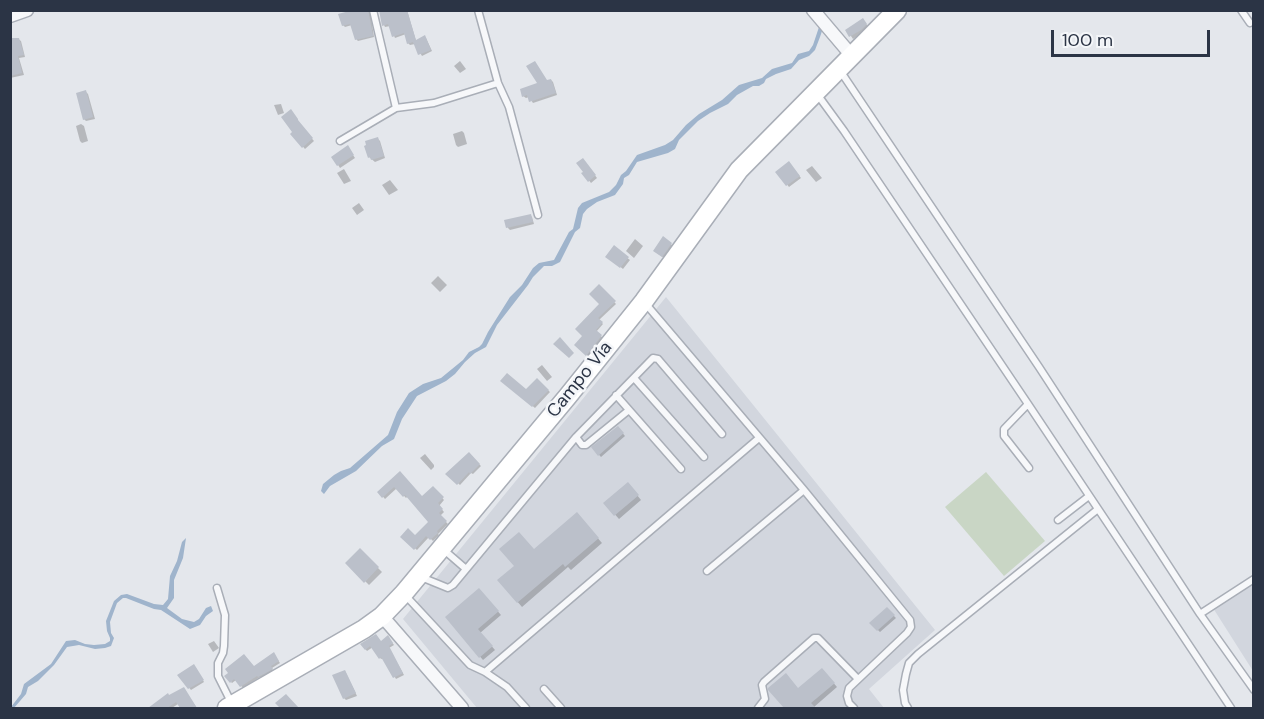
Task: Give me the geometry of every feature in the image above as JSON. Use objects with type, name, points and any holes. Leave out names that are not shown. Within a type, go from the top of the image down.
[{"type":"street","points":[[10,16],[27,10]]},
{"type":"street","points":[[813,10],[846,63]]},
{"type":"street","name":"Campo Vía","points":[[230,707],[364,629],[382,616],[404,593],[568,396],[644,301],[739,170],[897,10]]},
{"type":"street","points":[[382,616],[462,708]]},
{"type":"lane","points":[[373,10],[396,108]]},
{"type":"lane","points":[[478,10],[498,83],[509,107],[538,215]]},
{"type":"lane","points":[[1241,10],[1250,23]]},
{"type":"lane","points":[[846,63],[1200,614],[1254,690]]},
{"type":"lane","points":[[340,141],[396,108],[434,103],[498,83]]},
{"type":"lane","points":[[816,93],[1028,404],[1230,708]]},
{"type":"lane","points":[[644,301],[804,490],[910,620],[911,627],[907,633],[849,688],[847,696],[854,708]]},
{"type":"lane","points":[[417,576],[448,588],[453,585],[576,437],[653,358],[658,359],[722,434]]},
{"type":"lane","points":[[634,378],[704,457]]},
{"type":"lane","points":[[616,395],[681,469]]},
{"type":"lane","points":[[1028,404],[1004,429],[1004,436],[1029,468]]},
{"type":"lane","points":[[576,437],[582,445],[586,446],[629,410]]},
{"type":"lane","points":[[485,672],[759,438]]},
{"type":"lane","points":[[707,570],[804,490]]},
{"type":"lane","points":[[1058,520],[1089,496]]},
{"type":"lane","points":[[908,708],[904,702],[903,690],[909,663],[1098,509]]},
{"type":"lane","points":[[441,548],[466,569]]},
{"type":"lane","points":[[1200,614],[1254,579]]},
{"type":"lane","points":[[217,588],[225,615],[224,645],[218,663],[218,676],[230,707]]},
{"type":"lane","points":[[404,593],[470,665],[507,687],[526,708]]},
{"type":"lane","points":[[758,708],[765,699],[762,685],[764,682],[814,638],[818,638],[858,679]]},
{"type":"lane","points":[[544,688],[561,708]]},
{"type":"shaded area","points":[[666,297],[935,630],[869,689],[884,708],[477,708],[403,619]]},
{"type":"shaded area","points":[[1253,583],[1253,671],[1213,608]]},
{"type":"green space","points":[[986,472],[1045,541],[1004,576],[945,507]]},
{"type":"water","points":[[819,27],[822,31],[820,37],[815,50],[809,56],[799,60],[791,69],[776,74],[759,86],[753,86],[737,95],[728,104],[698,121],[679,140],[675,149],[637,162],[629,175],[624,178],[623,184],[615,195],[587,209],[583,214],[580,228],[575,232],[560,262],[552,266],[544,266],[533,277],[497,325],[486,347],[475,353],[446,381],[417,396],[402,419],[394,439],[382,446],[356,471],[330,486],[324,494],[321,491],[323,484],[334,475],[350,468],[388,435],[397,412],[409,393],[423,384],[441,378],[469,352],[482,344],[510,297],[522,285],[533,268],[539,263],[554,260],[569,232],[573,229],[578,208],[582,203],[609,192],[637,155],[673,140],[699,114],[722,100],[739,85],[762,78],[772,69],[792,63],[798,54],[809,51]]},
{"type":"water","points":[[186,538],[183,558],[174,580],[174,598],[167,608],[182,619],[194,622],[199,619],[206,608],[211,606],[213,611],[200,625],[190,629],[161,610],[123,598],[117,603],[110,622],[114,638],[111,646],[95,649],[79,645],[67,647],[54,665],[38,681],[28,687],[26,694],[14,708],[11,708],[21,694],[24,684],[51,664],[66,641],[75,640],[94,645],[110,641],[106,621],[114,601],[121,595],[127,594],[163,605],[168,599],[170,576],[182,542]]},
{"type":"building","points":[[353,10],[368,10],[373,36],[355,40],[350,24],[342,26],[338,14]]},
{"type":"building","points":[[379,10],[407,10],[416,40],[425,35],[431,50],[418,55],[413,42],[407,44],[404,33],[392,37],[388,24],[382,26]]},
{"type":"building","points":[[863,18],[867,24],[849,37],[845,30]]},
{"type":"building","points":[[10,38],[19,38],[24,55],[18,56],[22,73],[10,76]]},
{"type":"building","points":[[535,61],[547,80],[551,79],[556,93],[529,102],[527,95],[522,97],[520,89],[537,83],[526,66]]},
{"type":"building","points":[[86,90],[93,117],[83,120],[76,93]]},
{"type":"building","points":[[291,109],[313,138],[302,148],[290,134],[292,132],[281,117]]},
{"type":"building","points":[[378,137],[384,156],[371,160],[364,146],[365,141]]},
{"type":"building","points":[[348,145],[354,155],[337,166],[331,157]]},
{"type":"building","points":[[583,158],[596,175],[588,182],[576,163]]},
{"type":"building","points":[[789,161],[800,176],[786,186],[775,172]]},
{"type":"building","points":[[531,214],[533,222],[506,228],[504,220]]},
{"type":"building","points":[[663,236],[672,243],[662,257],[653,251]]},
{"type":"building","points":[[614,245],[629,257],[620,268],[605,257]]},
{"type":"building","points":[[599,284],[616,301],[598,318],[603,322],[596,330],[602,335],[586,356],[574,345],[582,336],[575,329],[599,304],[589,294]]},
{"type":"building","points":[[560,337],[574,353],[569,358],[553,344]]},
{"type":"building","points":[[507,373],[526,389],[537,378],[549,390],[532,407],[500,381]]},
{"type":"building","points":[[618,426],[624,433],[598,456],[591,447]]},
{"type":"building","points":[[469,452],[480,464],[457,485],[445,474]]},
{"type":"building","points":[[400,471],[422,496],[433,486],[444,497],[438,503],[443,509],[439,513],[447,521],[437,531],[438,533],[430,540],[426,536],[414,550],[400,537],[408,528],[415,535],[428,522],[405,495],[403,497],[394,487],[382,498],[377,492]]},
{"type":"building","points":[[628,482],[639,495],[614,516],[603,503]]},
{"type":"building","points":[[577,512],[599,538],[565,567],[563,564],[517,603],[497,580],[514,566],[499,549],[519,532],[534,549]]},
{"type":"building","points":[[360,548],[379,567],[364,583],[345,563]]},
{"type":"building","points":[[479,588],[499,611],[478,629],[493,646],[479,658],[445,617]]},
{"type":"building","points":[[887,607],[895,615],[877,631],[869,623]]},
{"type":"building","points":[[376,634],[381,641],[388,635],[393,643],[389,646],[403,673],[393,678],[381,657],[379,659],[370,646],[365,650],[360,644]]},
{"type":"building","points":[[274,652],[279,661],[271,666],[273,669],[240,687],[234,679],[230,683],[224,676],[228,673],[225,669],[244,654],[254,666]]},
{"type":"building","points":[[194,664],[204,680],[188,689],[177,675]]},
{"type":"building","points":[[822,668],[835,683],[811,703],[816,708],[784,708],[768,690],[786,673],[798,688]]},
{"type":"building","points":[[345,670],[356,693],[343,699],[332,675]]},
{"type":"building","points":[[184,687],[197,708],[180,708],[176,702],[167,708],[148,708],[168,693],[169,695]]},
{"type":"building","points":[[286,694],[299,708],[280,708],[275,703]]}]
